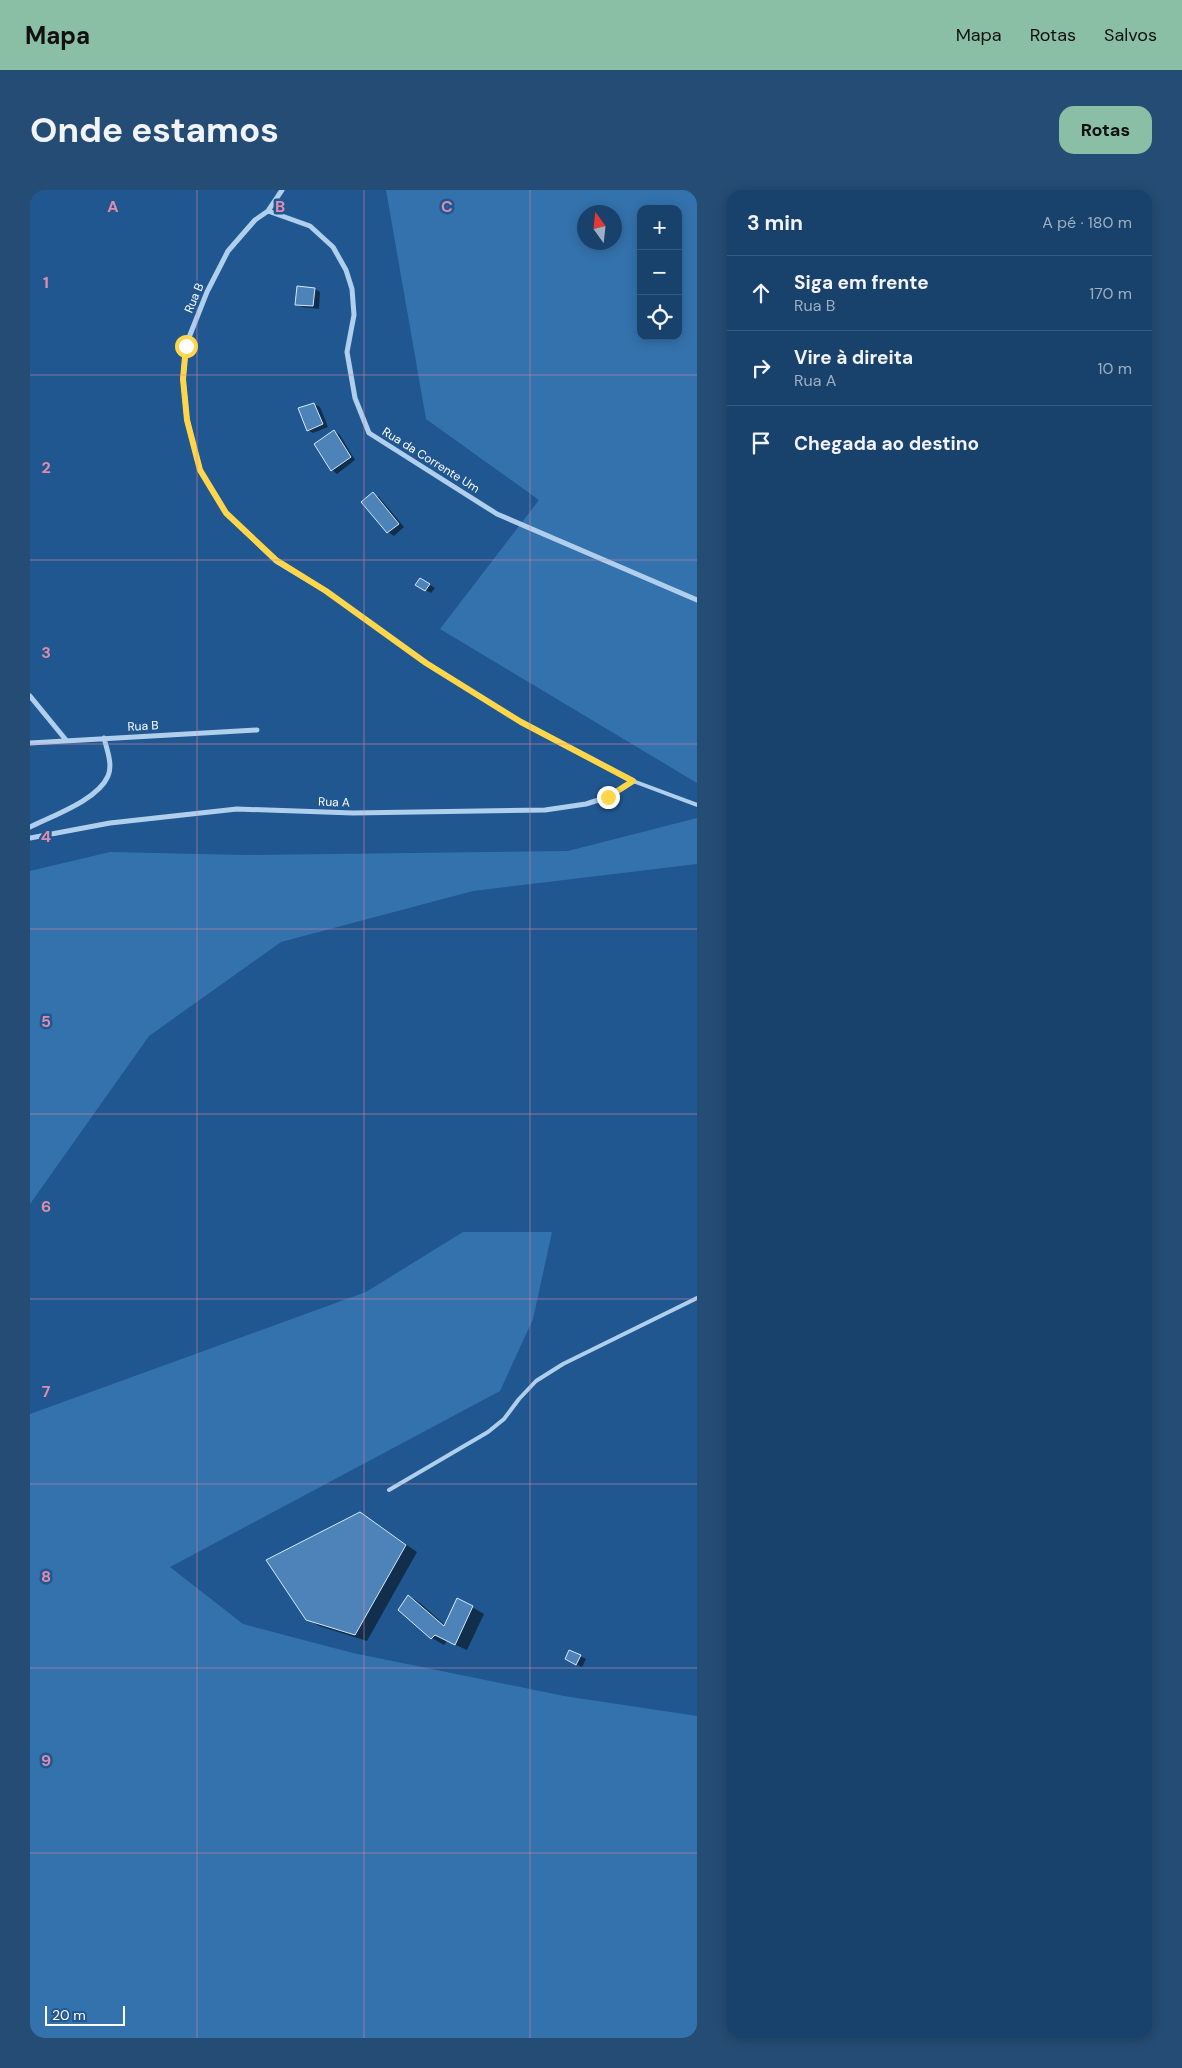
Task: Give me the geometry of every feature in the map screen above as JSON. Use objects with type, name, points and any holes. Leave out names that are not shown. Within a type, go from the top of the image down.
[{"type":"street","points":[[268,211],[282,190]]},
{"type":"street","name":"Rua da Corrente Um","points":[[268,211],[310,226],[333,247],[346,270],[352,289],[354,315],[347,352],[355,398],[369,433],[496,514],[697,600]]},
{"type":"street","name":"Rua B","points":[[268,211],[255,220],[228,252],[207,292],[186,346],[183,379],[187,420],[200,470],[226,513],[276,560],[326,591],[426,663],[521,722],[633,781]]},
{"type":"street","points":[[30,696],[66,740]]},
{"type":"street","name":"Rua B","points":[[30,743],[257,730]]},
{"type":"street","points":[[30,827],[77,804],[100,789],[108,776],[110,764],[104,738]]},
{"type":"street","name":"Rua A","points":[[30,838],[110,823],[238,809],[354,813],[545,810],[586,804],[608,797],[633,781]]},
{"type":"lane","points":[[633,781],[697,805]]},
{"type":"lane","points":[[389,1490],[488,1432],[504,1419],[536,1381],[563,1364],[697,1298]]},
{"type":"shaded area","points":[[386,190],[697,190],[697,783],[440,629],[539,500],[426,419]]},
{"type":"shaded area","points":[[697,818],[697,864],[473,891],[281,942],[149,1036],[30,1204],[30,871],[110,852],[244,855],[568,851]]},
{"type":"shaded area","points":[[463,1232],[552,1232],[533,1319],[500,1391],[170,1567],[243,1624],[353,1653],[564,1696],[697,1716],[697,2038],[30,2038],[30,1414],[366,1292]]},
{"type":"building","points":[[297,286],[315,288],[313,306],[295,305]]},
{"type":"building","points":[[314,403],[323,424],[307,431],[298,408]]},
{"type":"building","points":[[334,430],[351,457],[331,471],[314,444]]},
{"type":"building","points":[[373,492],[399,524],[387,533],[361,502]]},
{"type":"building","points":[[420,578],[430,584],[425,591],[415,585]]},
{"type":"building","points":[[360,1512],[406,1545],[355,1635],[306,1620],[266,1560]]},
{"type":"building","points":[[408,1595],[444,1626],[457,1598],[473,1606],[455,1645],[435,1635],[431,1639],[398,1610]]},
{"type":"building","points":[[569,1650],[581,1655],[576,1665],[565,1659]]},
{"type":"route","points":[[186,346],[183,379],[187,420],[200,470],[226,513],[276,560],[326,591],[426,663],[473,694],[521,722],[633,781],[608,797]]}]
